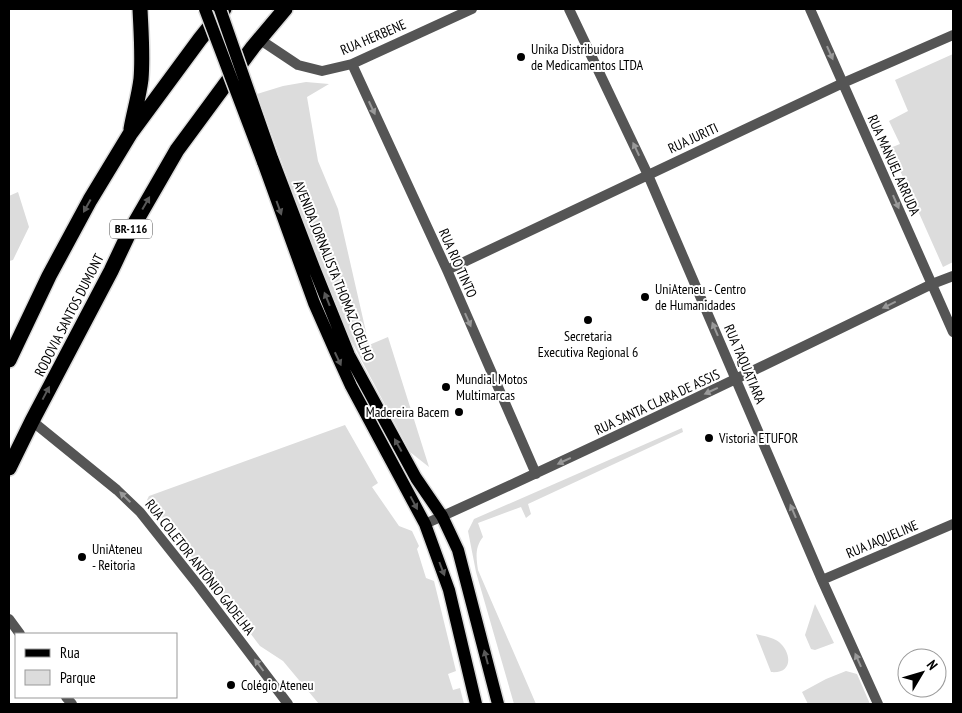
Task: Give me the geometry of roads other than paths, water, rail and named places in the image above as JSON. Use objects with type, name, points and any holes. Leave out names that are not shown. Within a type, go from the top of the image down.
[{"type":"highway","points":[[130,134],[141,78],[142,43],[140,9]]},
{"type":"highway","points":[[9,360],[90,200],[130,134],[224,9]]},
{"type":"highway","name":"RODOVIA SANTOS DUMONT","points":[[9,468],[128,235],[177,150],[259,39],[286,9]]},
{"type":"main road","name":"AVENIDA JORNALISTA THOMAZ COELHO","points":[[205,9],[349,355],[416,478],[442,516],[453,538],[458,550],[498,704]]},
{"type":"main road","name":"AVENIDA JORNALISTA THOMAZ COELHO","points":[[220,9],[314,303],[351,386],[425,524],[445,577],[463,643],[476,704]]},
{"type":"street","name":"RUA HERBENE","points":[[259,39],[298,65],[322,71],[352,64],[472,9]]},
{"type":"street","name":"RUA TAQUATIARA","points":[[569,9],[648,175],[822,580],[878,704]]},
{"type":"street","name":"RUA MANUEL ARRUDA","points":[[810,9],[953,332]]},
{"type":"street","name":"RUA JURITI","points":[[447,270],[843,83],[953,35]]},
{"type":"street","name":"RUA RIO TINTO","points":[[352,64],[447,270],[536,474]]},
{"type":"street","name":"RUA SANTA CLARA DE ASSIS","points":[[425,524],[536,474],[932,284],[953,276]]},
{"type":"street","name":"RUA COLETOR ANTÔNIO GADELHA","points":[[32,421],[110,484],[140,512],[198,584],[288,704]]},
{"type":"street","name":"RUA JAQUELINE","points":[[822,580],[953,524]]},
{"type":"street","points":[[9,620],[19,633]]},
{"type":"place","name":"Unika Distribuidora de Medicamentos LTDA","points":[[521,57]]},
{"type":"place","name":"UniAteneu - Centro de Humanidades","points":[[645,297]]},
{"type":"place","name":"Secretaria Executiva Regional 6","points":[[588,320]]},
{"type":"place","name":"Mundial Motos Multimarcas","points":[[446,387]]},
{"type":"place","name":"Madereira Bacem","points":[[459,412]]},
{"type":"place","name":"Vistoria ETUFOR","points":[[709,438]]},
{"type":"place","name":"UniAteneu - Reitoria","points":[[82,557]]},
{"type":"place","name":"Colégio Ateneu","points":[[231,685]]}]
